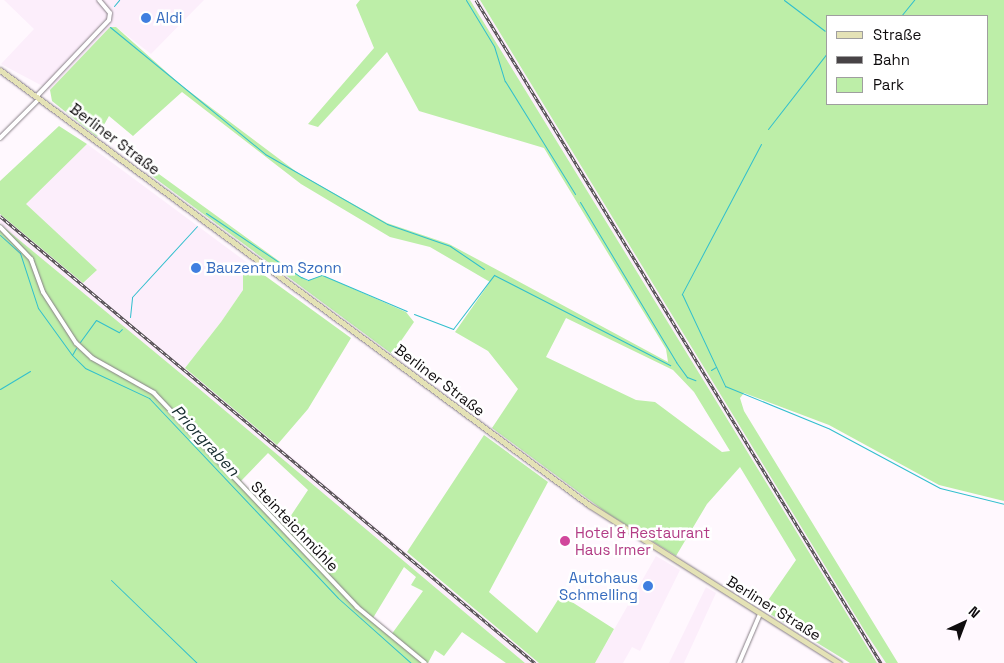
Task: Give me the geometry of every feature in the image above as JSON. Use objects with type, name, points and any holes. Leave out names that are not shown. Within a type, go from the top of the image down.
[{"type":"main road","name":"Berliner Straße","points":[[0,70],[589,505],[839,663]]},
{"type":"street","points":[[0,138],[109,20],[110,13],[99,0]]},
{"type":"street","name":"Steinteichmühle","points":[[0,227],[31,258],[43,292],[76,343],[92,358],[154,393],[351,600],[388,636],[425,663]]},
{"type":"street","points":[[739,663],[760,614]]},
{"type":"shaded area","points":[[4,0],[204,0],[151,54],[116,27],[50,90],[1,64],[34,29]]},
{"type":"shaded area","points":[[470,0],[480,0],[886,663],[877,663],[860,636]]},
{"type":"shaded area","points":[[87,144],[253,267],[243,275],[243,290],[185,368],[539,663],[525,663],[0,224],[0,214],[84,283],[97,270],[25,204]]},
{"type":"shaded area","points":[[656,556],[680,570],[640,651],[632,647],[623,663],[595,663]]},
{"type":"shaded area","points":[[706,587],[716,593],[684,663],[669,663]]},
{"type":"green space","points":[[360,0],[470,0],[877,663],[850,663],[762,609],[796,560],[740,467],[707,504],[676,556],[607,513],[492,428],[518,389],[488,351],[455,332],[490,282],[430,247],[390,237],[301,184],[182,92],[133,136],[109,116],[97,137],[52,101],[50,90],[110,27],[116,27],[181,85],[298,173],[387,223],[449,244],[668,362],[666,349],[544,148],[419,111],[387,52],[318,127],[308,124],[374,48],[356,5]],"holes":[[[566,318],[673,370],[694,392],[730,451],[722,452],[655,402],[636,400],[546,357]]]},
{"type":"green space","points":[[480,0],[1004,0],[1004,501],[939,485],[829,425],[744,393],[740,398],[744,411],[898,663],[886,663]]},
{"type":"green space","points":[[59,126],[87,144],[26,204],[97,270],[83,283],[0,214],[0,181]]},
{"type":"green space","points":[[152,169],[301,277],[308,281],[322,275],[406,312],[414,322],[392,354],[148,173]]},
{"type":"green space","points":[[0,224],[525,663],[506,663],[462,632],[444,656],[435,650],[428,663],[0,663]],"holes":[[[268,453],[308,490],[284,526],[241,481]],[[404,567],[416,577],[411,585],[423,591],[391,635],[373,618]]]},
{"type":"green space","points":[[253,267],[351,338],[308,409],[277,445],[185,368],[243,290],[243,275]]},
{"type":"green space","points":[[484,435],[548,482],[489,592],[537,633],[561,595],[614,629],[595,663],[539,663],[407,552]]},
{"type":"waterway","points":[[114,6],[119,0]]},
{"type":"waterway","points":[[466,0],[494,46],[505,81],[575,194]]},
{"type":"waterway","points":[[784,0],[825,31]]},
{"type":"waterway","points":[[902,15],[914,0]]},
{"type":"waterway","points":[[110,27],[265,154],[387,224],[450,246],[484,269]]},
{"type":"waterway","points":[[768,129],[826,55]]},
{"type":"waterway","points":[[761,144],[682,294],[725,386],[828,428],[940,488],[1004,504]]},
{"type":"waterway","points":[[580,202],[676,362],[687,377],[695,380]]},
{"type":"waterway","points":[[206,213],[301,277],[308,280],[322,275],[407,311]]},
{"type":"waterway","points":[[130,317],[132,297],[197,226]]},
{"type":"waterway","name":"Priorgraben","points":[[0,235],[20,253],[38,308],[72,355],[85,368],[149,398],[338,598],[411,663]]},
{"type":"waterway","points":[[414,314],[453,329],[494,275],[670,365]]},
{"type":"waterway","points":[[80,342],[96,320],[119,332],[122,329]]},
{"type":"waterway","name":"Priorgraben","points":[[72,355],[76,348]]},
{"type":"waterway","points":[[711,370],[716,367]]},
{"type":"waterway","points":[[0,389],[30,371]]},
{"type":"waterway","points":[[111,580],[197,663]]},
{"type":"railway","points":[[476,0],[881,663]]},
{"type":"railway","points":[[0,216],[535,663]]},
{"type":"place","name":"Aldi","points":[[146,18]]},
{"type":"place","name":"Bauzentrum Szonn","points":[[196,268]]},
{"type":"place","name":"Hotel & Restaurant Haus Irmer","points":[[565,541]]},
{"type":"place","name":"Autohaus Schmelling","points":[[648,586]]}]
